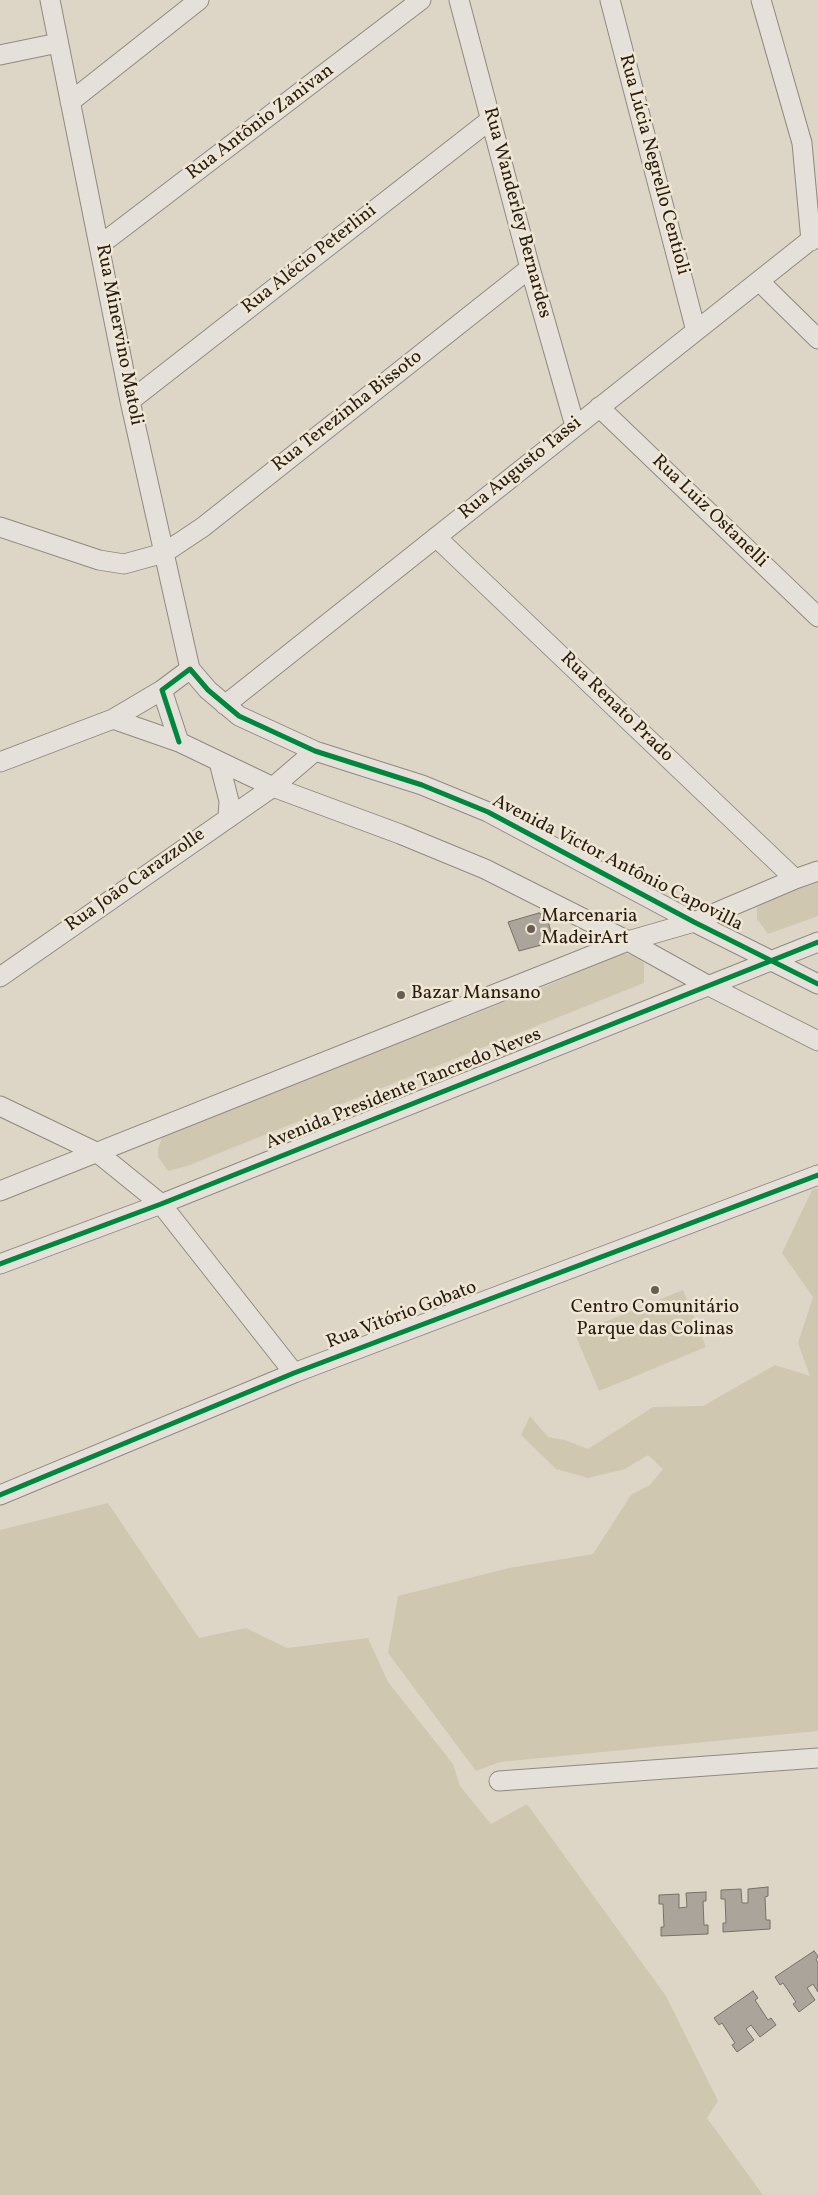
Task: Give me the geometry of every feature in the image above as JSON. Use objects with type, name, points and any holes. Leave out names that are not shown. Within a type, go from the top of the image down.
[{"type":"street","name":"Rua Minervino Matoli","points":[[50,0],[130,401],[190,669]]},
{"type":"street","points":[[70,102],[200,0]]},
{"type":"street","name":"Rua Antônio Zanivan","points":[[100,245],[421,0]]},
{"type":"street","name":"Rua Wanderley Bernardes","points":[[459,0],[530,268],[575,426]]},
{"type":"street","name":"Rua Lúcia Negrello Centioli","points":[[610,0],[696,331]]},
{"type":"street","points":[[761,0],[802,143],[814,238]]},
{"type":"street","points":[[0,56],[58,43]]},
{"type":"street","name":"Rua Alécio Peterlini","points":[[130,401],[490,120]]},
{"type":"street","name":"Rua Augusto Tassi","points":[[225,706],[814,238]]},
{"type":"street","name":"Rua Terezinha Bissoto","points":[[0,527],[99,560],[124,564],[164,553],[203,527],[530,268]]},
{"type":"street","points":[[759,281],[818,338]]},
{"type":"street","name":"Rua Luiz Ostanelli","points":[[599,407],[818,617]]},
{"type":"street","name":"Rua Renato Prado","points":[[436,538],[795,879]]},
{"type":"street","points":[[0,762],[113,718],[162,690],[190,669]]},
{"type":"street","name":"Avenida Victor Antônio Capovilla","points":[[190,669],[208,690],[239,716],[315,751],[422,786],[488,812],[694,922],[818,984]]},
{"type":"street","points":[[162,690],[179,742]]},
{"type":"street","points":[[113,718],[179,742],[274,787],[400,834],[485,869],[628,941],[709,986],[818,1041]]},
{"type":"street","name":"Rua João Carazzolle","points":[[0,977],[228,817],[274,787],[315,751]]},
{"type":"street","points":[[219,762],[229,801],[228,817]]},
{"type":"street","points":[[0,1191],[628,941],[694,922],[818,871]]},
{"type":"street","name":"Avenida Presidente Tancredo Neves","points":[[0,1264],[161,1204],[818,942]]},
{"type":"street","points":[[0,1106],[98,1153],[161,1204],[294,1373]]},
{"type":"street","name":"Rua Vitório Gobato","points":[[0,1495],[294,1373],[818,1176]]},
{"type":"street","points":[[499,1781],[818,1758]]},
{"type":"shaded area","points":[[818,880],[818,916],[768,934],[757,919],[757,904]]},
{"type":"shaded area","points":[[621,953],[631,955],[644,963],[644,983],[187,1166],[168,1171],[158,1157],[158,1149],[163,1135],[549,985]]},
{"type":"shaded area","points":[[818,1188],[818,1731],[500,1762],[476,1771],[388,1653],[398,1596],[509,1568],[593,1554],[631,1495],[650,1485],[663,1469],[648,1455],[625,1469],[588,1478],[556,1469],[521,1435],[530,1416],[548,1437],[565,1440],[588,1449],[653,1407],[703,1406],[775,1365],[810,1376],[798,1343],[813,1297],[782,1253],[812,1190]]},
{"type":"shaded area","points":[[683,1290],[706,1347],[599,1391],[575,1334]]},
{"type":"shaded area","points":[[108,1503],[199,1638],[246,1628],[287,1648],[368,1638],[388,1682],[453,1764],[460,1786],[491,1824],[527,1804],[666,1996],[718,2101],[707,2118],[763,2195],[0,2195],[0,1530]]},
{"type":"building","name":"Marcenaria MadeirArt","points":[[539,913],[547,917],[552,936],[545,944],[519,951],[508,922]]},
{"type":"building","points":[[768,1887],[768,1896],[765,1897],[766,1920],[770,1920],[770,1929],[723,1932],[723,1923],[726,1923],[725,1899],[721,1899],[721,1890],[741,1889],[742,1903],[748,1903],[748,1889]]},
{"type":"building","points":[[706,1892],[706,1901],[703,1901],[704,1925],[708,1925],[708,1934],[661,1936],[661,1927],[664,1927],[663,1904],[659,1904],[659,1895],[679,1894],[679,1908],[687,1907],[686,1893]]},
{"type":"building","points":[[814,1951],[818,1956],[816,1960],[818,1962],[818,1992],[813,1984],[807,1988],[815,2000],[799,2012],[793,2004],[796,2002],[783,1983],[780,1985],[775,1977]]},
{"type":"building","points":[[753,1991],[758,1998],[755,2000],[768,2020],[771,2018],[776,2025],[760,2037],[751,2025],[746,2029],[754,2040],[737,2052],[732,2045],[735,2043],[722,2023],[719,2025],[714,2018]]},
{"type":"cycle path","points":[[179,742],[162,690],[190,669],[208,690],[239,716],[315,751],[422,785],[488,812],[694,922],[818,984]]},
{"type":"cycle path","points":[[0,1264],[161,1204],[818,942]]},
{"type":"cycle path","points":[[0,1495],[294,1373],[818,1175]]},
{"type":"place","name":"Marcenaria MadeirArt","points":[[531,929]]},
{"type":"place","name":"Bazar Mansano","points":[[401,995]]},
{"type":"place","name":"Centro Comunitário Parque das Colinas","points":[[655,1290]]}]
